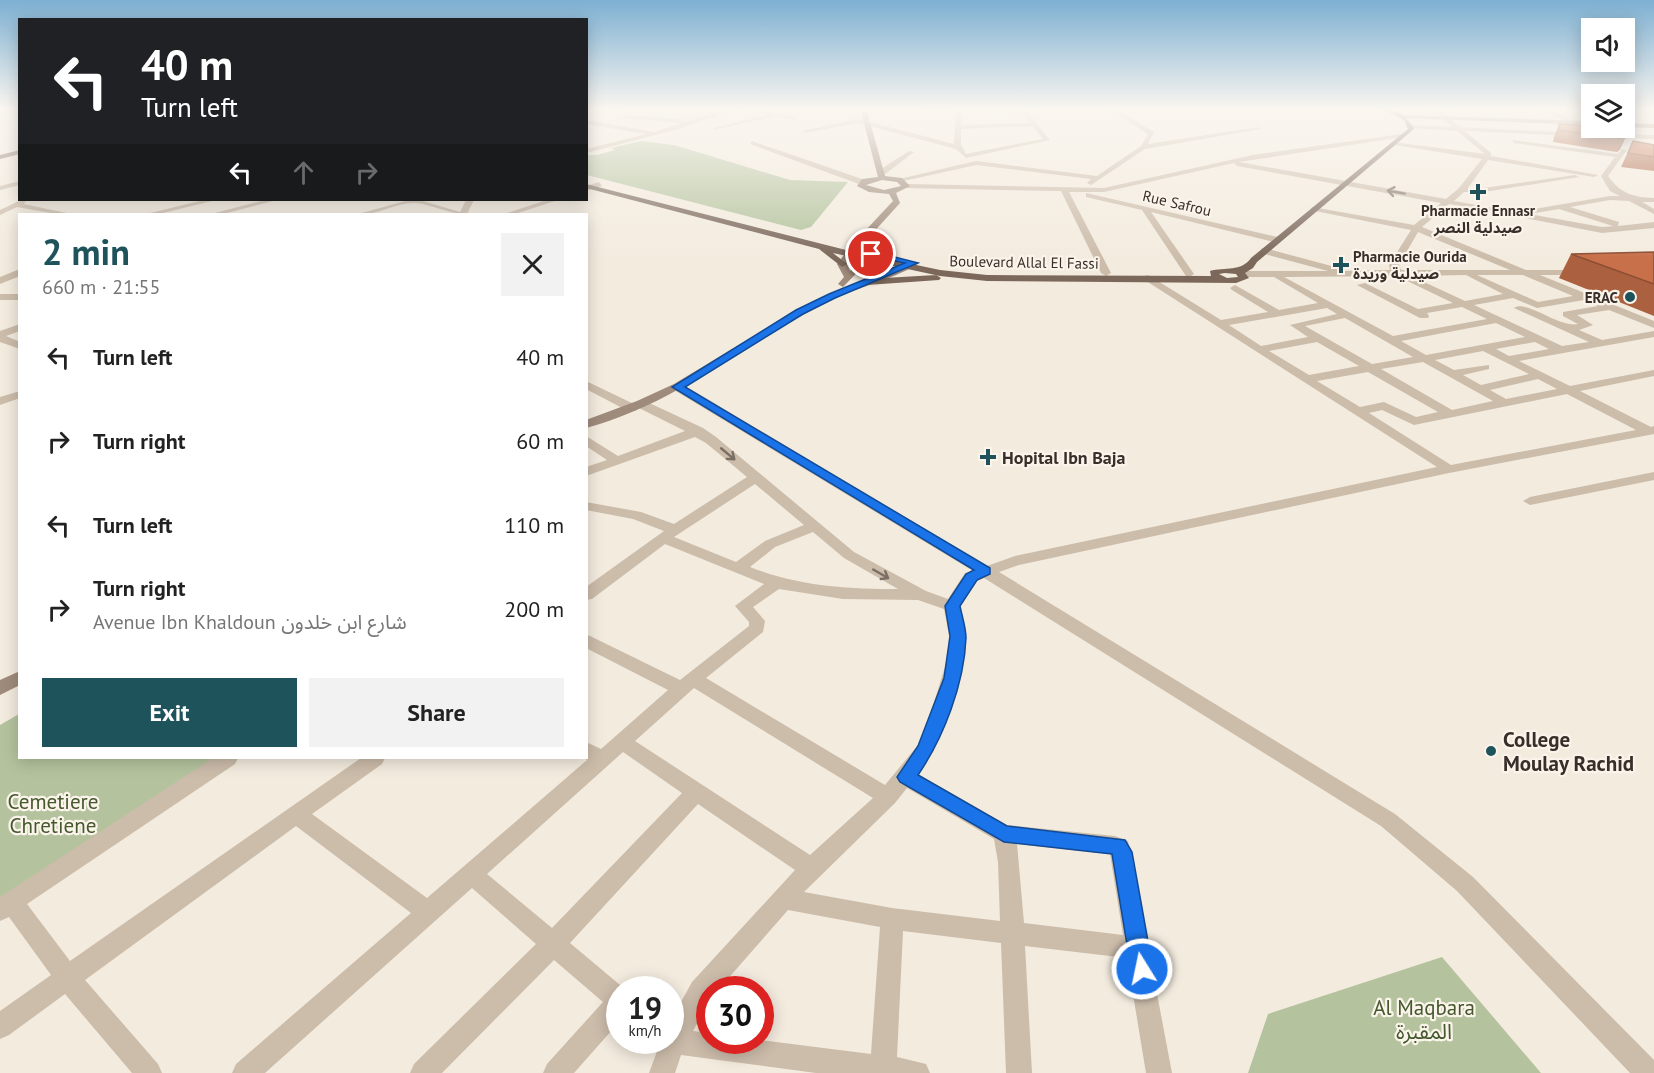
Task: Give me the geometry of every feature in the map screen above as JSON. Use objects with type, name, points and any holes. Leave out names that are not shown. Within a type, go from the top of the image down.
[{"type":"main road","points":[[1219,274],[1237,281],[1264,251],[1376,158]]},
{"type":"main road","name":"Boulevard Allal El Fassi","points":[[590,185],[818,246],[850,251]]},
{"type":"main road","name":"Boulevard Allal El Fassi","points":[[590,185],[868,256],[969,277],[1145,277],[1219,274]]},
{"type":"main road","points":[[818,246],[842,264]]},
{"type":"main road","points":[[1219,274],[1254,260]]},
{"type":"main road","name":"Boulevard Allal El Fassi","points":[[910,265],[974,272],[1219,274]]},
{"type":"main road","points":[[867,282],[969,277]]},
{"type":"street","points":[[795,158],[862,182],[882,176],[904,158]]},
{"type":"street","points":[[877,158],[882,176]]},
{"type":"street","points":[[969,158],[976,164]]},
{"type":"street","points":[[1082,191],[1127,158]]},
{"type":"street","points":[[862,182],[861,186],[869,190],[891,192],[906,186],[1082,191],[1122,188],[1228,162],[1254,158]]},
{"type":"street","points":[[1487,158],[1462,190],[1416,228],[1394,265],[1400,274],[1561,350]]},
{"type":"street","points":[[1494,158],[1605,177]]},
{"type":"street","points":[[1605,177],[1619,158]]},
{"type":"street","points":[[1228,162],[1591,228],[1630,229],[1654,225]]},
{"type":"street","points":[[882,176],[899,180],[976,164],[1097,178]]},
{"type":"street","points":[[1462,190],[1594,176]]},
{"type":"street","points":[[1605,177],[1608,185],[1654,212]]},
{"type":"street","points":[[899,180],[906,186]]},
{"type":"street","points":[[0,188],[18,184]]},
{"type":"street","points":[[1068,191],[1106,273]]},
{"type":"street","name":"Rue Safrou","points":[[1068,191],[1278,240]]},
{"type":"street","points":[[849,278],[842,264],[850,251],[876,229],[890,212],[897,201],[891,192]]},
{"type":"street","points":[[1516,214],[1627,197],[1654,200]]},
{"type":"street","points":[[0,213],[25,201]]},
{"type":"street","points":[[154,213],[208,201]]},
{"type":"street","points":[[224,213],[269,201]]},
{"type":"street","points":[[366,213],[410,201]]},
{"type":"street","points":[[417,201],[456,213]]},
{"type":"street","points":[[511,213],[551,201]]},
{"type":"street","points":[[194,204],[217,213]]},
{"type":"street","points":[[17,205],[61,213]]},
{"type":"street","points":[[1558,207],[1630,229]]},
{"type":"street","points":[[1145,209],[1190,274]]},
{"type":"street","points":[[1315,209],[1416,228],[1654,325]]},
{"type":"street","points":[[1264,251],[1359,280],[1450,328]]},
{"type":"street","points":[[832,296],[868,256]]},
{"type":"street","points":[[588,423],[637,406],[678,387],[832,296],[910,265]]},
{"type":"street","points":[[1242,275],[1359,280],[1400,274],[1596,272]]},
{"type":"street","points":[[0,281],[18,273]]},
{"type":"street","points":[[1464,273],[1537,305]]},
{"type":"street","points":[[1270,276],[1346,315],[1505,403]]},
{"type":"street","points":[[1145,277],[1449,469]]},
{"type":"street","points":[[1235,288],[1284,325],[1346,315]]},
{"type":"street","points":[[1417,312],[1515,295]]},
{"type":"street","points":[[0,297],[18,297]]},
{"type":"street","points":[[1520,308],[1584,297]]},
{"type":"street","points":[[1497,298],[1599,343]]},
{"type":"street","points":[[1219,324],[1327,305]]},
{"type":"street","points":[[1569,329],[1588,325],[1567,314],[1609,307]]},
{"type":"street","points":[[1510,326],[1545,319]]},
{"type":"street","points":[[1390,340],[1497,320]]},
{"type":"street","points":[[1295,325],[1450,414]]},
{"type":"street","points":[[10,345],[0,336],[18,328]]},
{"type":"street","points":[[1509,359],[1648,335],[1654,340]]},
{"type":"street","points":[[1260,349],[1320,338]]},
{"type":"street","points":[[1308,379],[1537,338]]},
{"type":"street","points":[[1486,348],[1652,431]]},
{"type":"street","points":[[1452,374],[1485,367]]},
{"type":"street","points":[[1478,389],[1541,375]]},
{"type":"street","points":[[1359,411],[1384,406],[1414,421],[1571,389],[1651,376]]},
{"type":"street","points":[[588,385],[698,431],[849,555],[920,595],[952,606]]},
{"type":"street","points":[[678,387],[985,571],[1388,820],[1465,884],[1648,1073]]},
{"type":"street","points":[[0,400],[18,395]]},
{"type":"street","points":[[588,471],[698,431]]},
{"type":"street","points":[[684,1020],[701,990],[811,868],[888,797],[926,749],[952,678],[958,636],[952,606],[971,577],[1015,561],[1449,469],[1652,431]]},
{"type":"street","points":[[588,441],[617,461]]},
{"type":"street","points":[[1530,501],[1654,476]]},
{"type":"street","points":[[588,594],[669,535],[756,477]]},
{"type":"street","points":[[588,506],[636,515],[669,535],[738,568],[776,583],[843,594],[920,595]]},
{"type":"street","points":[[588,519],[604,509]]},
{"type":"street","points":[[738,568],[770,544],[813,527]]},
{"type":"street","points":[[244,1073],[473,875],[595,754],[622,742],[687,684],[758,628],[757,621],[743,609],[743,606],[776,583]]},
{"type":"street","points":[[588,641],[687,684],[888,797]]},
{"type":"street","points":[[0,688],[18,678]]},
{"type":"street","points":[[622,742],[811,868]]},
{"type":"street","points":[[149,1073],[6,906],[226,759]]},
{"type":"street","points":[[0,1026],[374,759]]},
{"type":"street","points":[[906,777],[1004,834],[1118,846],[1122,852],[1159,1073]]},
{"type":"street","points":[[423,1073],[552,945],[696,792]]},
{"type":"street","points":[[296,814],[428,912]]},
{"type":"street","points":[[1004,834],[1009,862],[1019,1073]]},
{"type":"street","points":[[473,875],[606,989]]},
{"type":"street","points":[[784,899],[892,919],[1012,931],[1138,948]]},
{"type":"street","points":[[883,1071],[892,919]]},
{"type":"street","points":[[556,1073],[606,1017]]},
{"type":"street","points":[[684,1044],[883,1071],[917,1073]]},
{"type":"street","points":[[662,1073],[668,1054]]},
{"type":"green space","points":[[588,158],[717,158],[790,180],[848,182],[811,227],[801,230],[588,175]]},
{"type":"green space","name":"Cemetiere Chretiene","points":[[18,715],[18,759],[231,759],[0,913],[0,725]]},
{"type":"green space","name":"Al Maqbara المقبرة","points":[[1442,957],[1541,1073],[1248,1073],[1268,1014]]},
{"type":"building","points":[[1654,252],[1654,284],[1571,254]]},
{"type":"place","name":"Pharmacie Ennasr صيدلية النصر","points":[[1478,192]]},
{"type":"place","name":"Pharmacie Ourida صيدلية وريدة","points":[[1341,265]]},
{"type":"place","name":"ERAC","points":[[1630,297]]},
{"type":"place","name":"Hopital Ibn Baja","points":[[988,457]]},
{"type":"place","name":"College Moulay Rachid","points":[[1491,751]]},
{"type":"route","points":[[871,254],[914,263],[799,312],[678,387],[985,571],[971,577],[952,606],[958,636],[957,657],[952,678],[937,725],[926,749],[906,777],[1004,834],[1118,846],[1122,852],[1142,969]]}]
